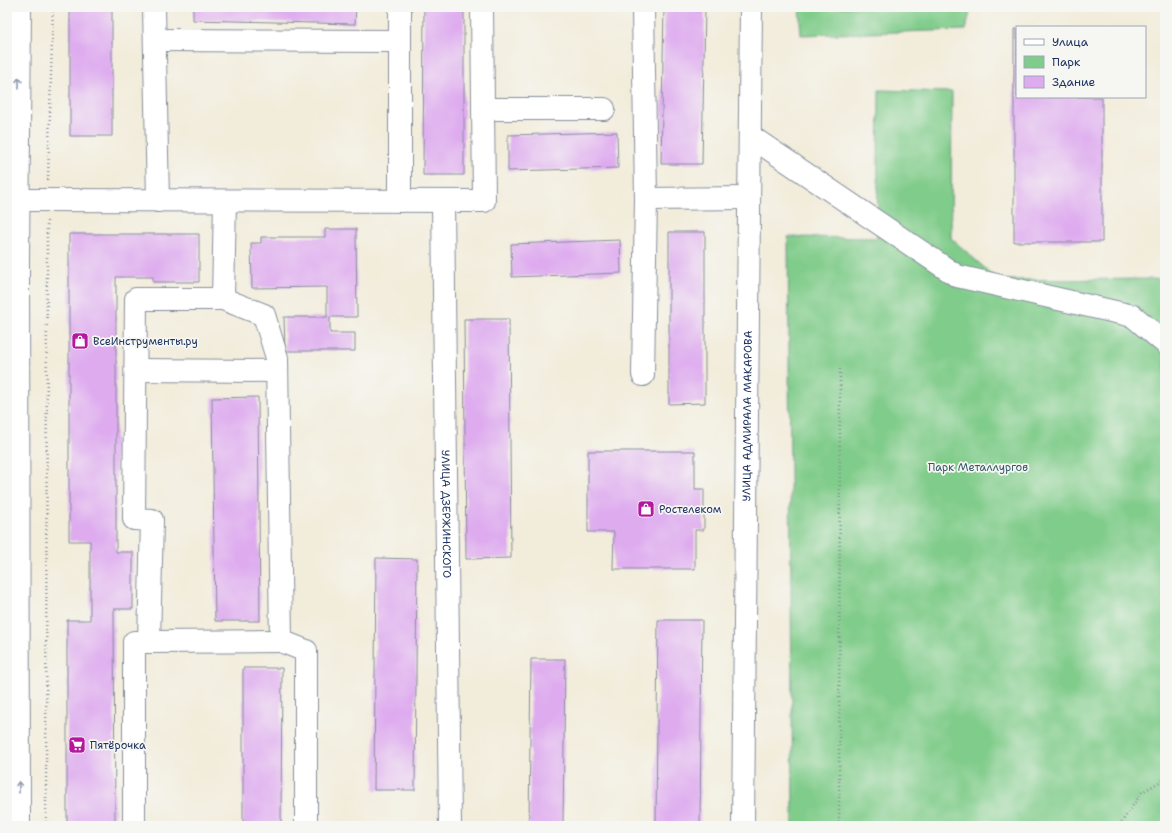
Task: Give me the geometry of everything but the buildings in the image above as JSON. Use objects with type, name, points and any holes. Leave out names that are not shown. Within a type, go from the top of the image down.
[{"type":"street","points":[[19,826],[18,200],[20,7]]},
{"type":"street","points":[[154,7],[158,200]]},
{"type":"street","points":[[400,7],[400,201]]},
{"type":"street","points":[[18,200],[484,201],[482,7]]},
{"type":"street","points":[[643,7],[646,199],[643,375]]},
{"type":"street","name":"УЛИЦА АДМИРАЛА МАКАРОВА","points":[[743,826],[751,7]]},
{"type":"street","points":[[155,40],[400,41]]},
{"type":"street","points":[[483,109],[604,109]]},
{"type":"street","points":[[750,136],[957,276],[1133,316],[1165,343]]},
{"type":"street","points":[[646,199],[750,198]]},
{"type":"street","points":[[223,299],[225,201]]},
{"type":"street","name":"УЛИЦА ДЗЕРЖИНСКОГО","points":[[443,201],[450,826]]},
{"type":"street","points":[[149,642],[152,520],[134,519],[136,299],[223,299],[264,314],[277,358],[281,641]]},
{"type":"street","points":[[136,370],[277,371]]},
{"type":"street","points":[[134,826],[134,642],[281,641],[306,652],[306,826]]},
{"type":"path","points":[[46,826],[48,200],[53,7]]},
{"type":"path","points":[[839,826],[840,367]]},
{"type":"path","points":[[1119,826],[1142,792],[1165,779]]},
{"type":"green space","points":[[799,7],[971,7],[966,30],[801,35]]},
{"type":"green space","name":"Парк Металлургов","points":[[879,90],[952,92],[951,238],[998,280],[1165,279],[1165,826],[793,826],[788,237],[877,238]]},
{"type":"place","name":"ВсеИнструменты.ру","points":[[80,341]]},
{"type":"place","name":"Ростелеком","points":[[646,509]]},
{"type":"place","name":"Пятёрочка","points":[[77,745]]}]
